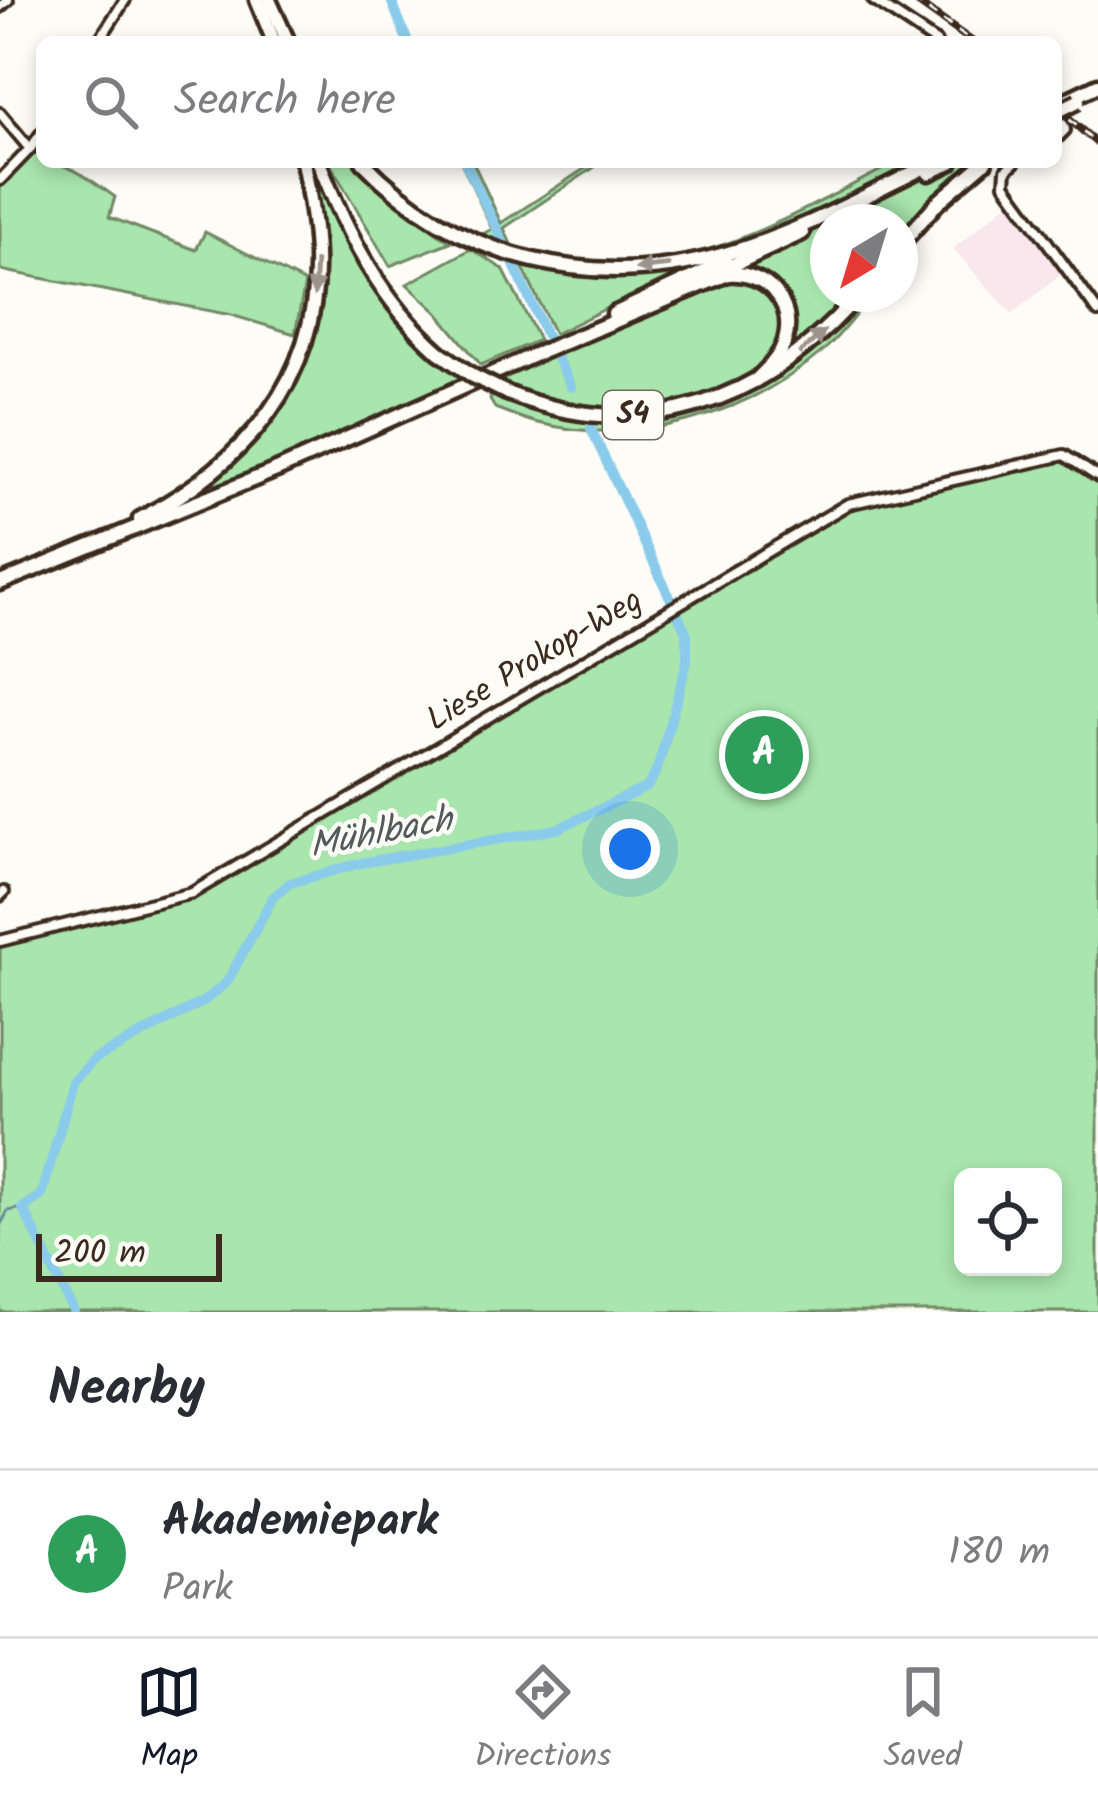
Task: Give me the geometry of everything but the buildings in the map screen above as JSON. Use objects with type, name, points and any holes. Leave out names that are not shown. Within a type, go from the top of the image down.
[{"type":"highway","points":[[263,0],[272,36]]},
{"type":"highway","points":[[263,0],[284,36]]},
{"type":"highway","points":[[1062,107],[1098,88]]},
{"type":"highway","points":[[0,583],[170,502],[212,473],[258,429],[291,376],[307,336],[314,297],[313,215],[304,168]]},
{"type":"highway","name":"S4","points":[[322,168],[356,246],[404,317],[466,371],[540,405],[632,416],[693,406],[731,393],[801,352],[841,312]]},
{"type":"highway","points":[[369,168],[430,218],[509,255],[578,268],[662,267],[732,252],[810,223]]},
{"type":"highway","points":[[849,204],[923,168]]},
{"type":"highway","points":[[591,332],[938,168]]},
{"type":"highway","points":[[918,225],[978,168]]},
{"type":"highway","points":[[534,356],[547,345],[810,223]]},
{"type":"highway","points":[[0,583],[278,470],[721,276],[748,275],[762,280],[783,305],[787,323],[781,351],[756,380]]},
{"type":"street","points":[[0,7],[8,0]]},
{"type":"street","points":[[102,36],[124,0]]},
{"type":"street","points":[[873,0],[927,36]]},
{"type":"street","points":[[0,113],[30,149]]},
{"type":"street","points":[[0,179],[36,140]]},
{"type":"street","points":[[1008,168],[1005,184],[1098,312]]},
{"type":"street","name":"Liese Prokop-Weg","points":[[0,941],[192,893],[856,500],[1061,455],[1098,477]]},
{"type":"shaded area","points":[[1012,200],[1063,273],[1012,314],[953,249]]},
{"type":"green space","points":[[35,149],[36,168],[71,169],[115,197],[109,217],[196,250],[205,232],[305,283],[295,334],[231,315],[0,270],[0,185]]},
{"type":"green space","points":[[303,168],[322,168],[356,246],[436,357],[474,383],[176,512],[170,502],[212,473],[291,376],[314,297]]},
{"type":"green space","points":[[333,168],[360,168],[387,196],[450,242],[390,266]]},
{"type":"green space","points":[[464,168],[476,168],[501,223],[586,168],[593,168],[504,228],[513,249],[479,236],[492,229]]},
{"type":"green space","points":[[885,168],[909,168],[832,204],[814,204]]},
{"type":"green space","points":[[939,168],[979,168],[918,227],[918,204],[861,204]]},
{"type":"green space","points":[[810,206],[810,214],[755,240],[696,258],[695,254]]},
{"type":"green space","points":[[810,228],[810,312],[843,312],[828,328],[731,393],[643,415],[540,405],[487,377]]},
{"type":"green space","points":[[471,249],[503,269],[539,340],[481,365],[407,284]]},
{"type":"green space","points":[[522,266],[609,279],[680,272],[554,334]]},
{"type":"green space","points":[[849,312],[858,312],[831,344],[761,393],[690,420],[652,428],[614,431],[538,423],[495,408],[490,400],[493,394],[571,416],[609,420],[684,414],[757,386],[833,333]]},
{"type":"green space","points":[[1065,458],[1098,481],[1098,1312],[0,1312],[0,944],[191,897],[853,504]]},
{"type":"waterway","name":"Mühlbach","points":[[391,0],[406,36]]},
{"type":"waterway","name":"Mühlbach","points":[[468,168],[506,248]]},
{"type":"waterway","name":"Mühlbach","points":[[513,263],[546,335]]},
{"type":"waterway","name":"Mühlbach","points":[[556,356],[571,387]]},
{"type":"waterway","name":"Mühlbach","points":[[74,1312],[23,1208],[42,1195],[73,1082],[93,1060],[204,1001],[227,982],[273,897],[290,883],[361,863],[557,829],[647,787],[657,770],[687,662],[687,634],[591,429]]},
{"type":"waterway","points":[[0,1226],[8,1211],[23,1208]]},
{"type":"railway","points":[[914,0],[965,36]]},
{"type":"railway","points":[[1062,113],[1098,144]]},
{"type":"place","name":"Akademiepark","points":[[764,755]]}]
